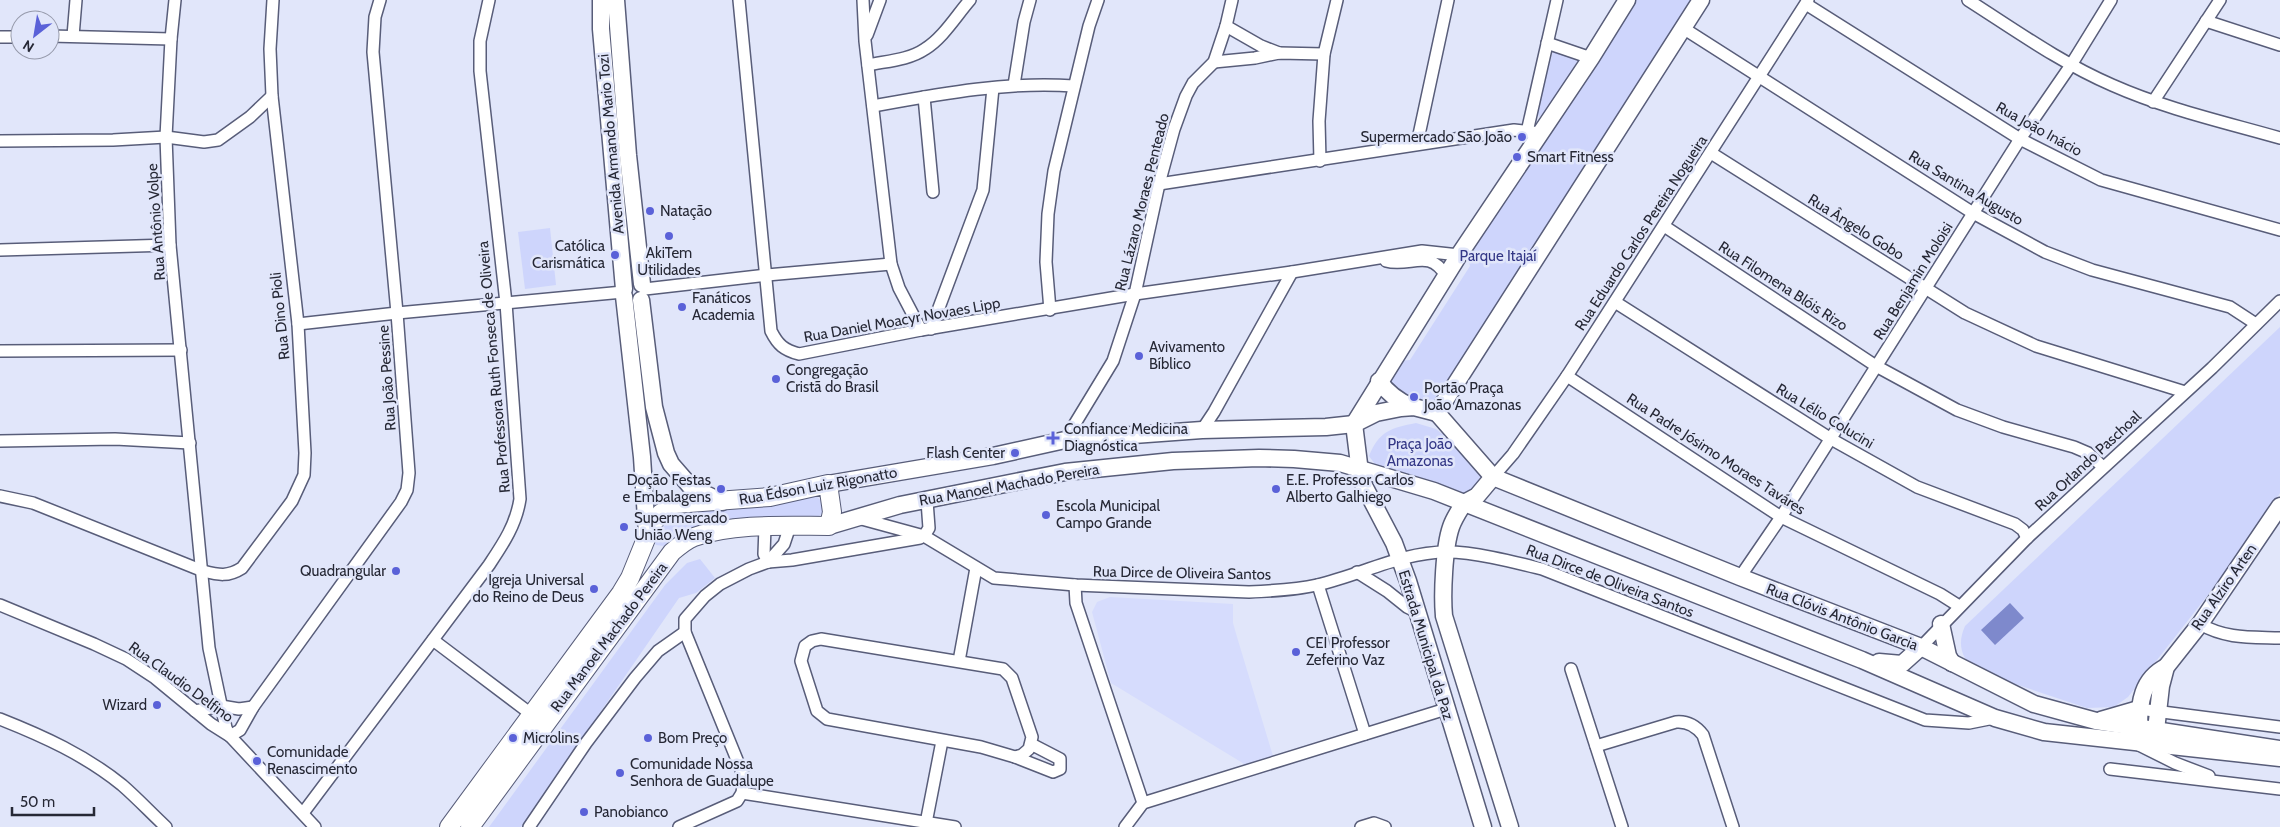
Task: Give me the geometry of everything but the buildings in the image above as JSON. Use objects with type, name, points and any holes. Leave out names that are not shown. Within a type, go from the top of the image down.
[{"type":"main road","name":"Avenida Armando Mario Tozi","points":[[601,0],[601,29],[624,292],[638,410],[647,534]]},
{"type":"main road","name":"Avenida Armando Mario Tozi","points":[[616,0],[628,155],[654,407],[671,464],[698,492],[722,502]]},
{"type":"main road","points":[[1354,424],[1533,133],[1591,58],[1627,0]]},
{"type":"main road","points":[[1379,381],[1395,399],[1414,407],[1437,413],[1701,0]]},
{"type":"main road","points":[[624,292],[632,302],[643,291]]},
{"type":"main road","points":[[638,410],[654,407]]},
{"type":"main road","name":"Rua Édson Luiz Rigonatto","points":[[449,827],[621,593],[630,578],[647,534],[657,517],[675,504],[770,497],[828,484],[993,456],[1065,440],[1210,430],[1354,424],[1383,411],[1414,407]]},
{"type":"main road","name":"Rua Clóvis Antônio Garcia","points":[[1437,413],[1493,476],[1740,577],[1921,647],[2034,704],[2143,736]]},
{"type":"main road","name":"Estrada Municipal da Paz","points":[[1354,424],[1364,490],[1394,543],[1483,827]]},
{"type":"main road","name":"Rua Manoel Machado Pereira","points":[[470,827],[672,552],[692,538],[711,532],[766,527],[828,526],[900,505],[1065,472],[1173,461],[1294,459],[1340,463],[1409,482],[1464,503]]},
{"type":"main road","points":[[1464,503],[1477,496],[1493,476]]},
{"type":"main road","points":[[828,484],[832,512],[828,526]]},
{"type":"main road","name":"Rua Clóvis Antônio Garcia","points":[[1464,503],[1862,660],[1995,718],[2044,732],[2143,736],[2280,749]]},
{"type":"main road","name":"Estrada Municipal da Paz","points":[[1464,503],[1450,529],[1443,591],[1444,616],[1510,827]]},
{"type":"main road","name":"Rua Alziro Arten","points":[[2143,736],[2157,711],[2160,686],[2166,667],[2200,624],[2280,506]]},
{"type":"main road","points":[[647,534],[651,547],[672,552]]},
{"type":"main road","points":[[1941,624],[1948,656],[1952,663]]},
{"type":"main road","points":[[1862,660],[1902,664],[1921,647]]},
{"type":"main road","name":"Rua Alziro Arten","points":[[2143,736],[2139,709],[2140,698],[2152,678],[2166,667]]},
{"type":"main road","points":[[1446,709],[1469,699]]},
{"type":"main road","points":[[2096,721],[2139,709]]},
{"type":"main road","points":[[2143,736],[2165,747],[2280,758]]},
{"type":"street","points":[[73,36],[76,0]]},
{"type":"street","name":"Rua Antônio Volpe","points":[[175,0],[166,137],[170,245],[190,443]]},
{"type":"street","name":"Rua Dino Pioli","points":[[0,496],[33,503],[203,572],[225,576],[233,574],[242,568],[292,501],[304,475],[305,453],[298,324],[272,96],[270,49],[272,0]]},
{"type":"street","name":"Rua João Pessine","points":[[230,736],[240,730],[253,707],[401,502],[407,490],[409,473],[397,313],[373,52],[375,17],[380,0]]},
{"type":"street","name":"Rua Professora Ruth Fonseca de Oliveira","points":[[303,813],[489,565],[510,533],[517,516],[520,499],[506,303],[480,71],[480,41],[489,0]]},
{"type":"street","name":"Rua Daniel Moacyr Novaes Lipp","points":[[739,0],[771,331],[777,344],[788,351],[799,354],[926,329],[1050,310],[1135,294],[1432,250],[1459,255]]},
{"type":"street","points":[[863,0],[865,41],[891,264],[898,288],[926,329]]},
{"type":"street","points":[[865,41],[880,0]]},
{"type":"street","points":[[868,65],[910,56],[926,49],[970,0]]},
{"type":"street","points":[[1014,85],[1024,22],[1030,0]]},
{"type":"street","points":[[1050,310],[1046,262],[1048,214],[1054,171],[1074,86],[1098,0]]},
{"type":"street","name":"Rua Lázaro Moraes Penteado","points":[[1065,440],[1113,361],[1135,294],[1159,184],[1174,129],[1186,96],[1193,83],[1214,62],[1232,0]]},
{"type":"street","points":[[1320,160],[1319,122],[1324,54],[1337,0]]},
{"type":"street","points":[[1417,144],[1448,0]]},
{"type":"street","points":[[1159,184],[1514,130],[1533,133],[1547,43],[1557,0]]},
{"type":"street","points":[[1968,0],[2071,65],[2154,102],[2280,138]]},
{"type":"street","name":"Rua Benjamin Moloisi","points":[[1740,577],[1831,440],[2020,139],[2071,65],[2111,0]]},
{"type":"street","points":[[2154,102],[2220,0]]},
{"type":"street","name":"Rua Eduardo Carlos Pereira Nogueira","points":[[1493,476],[1514,454],[1567,376],[1807,2]]},
{"type":"street","name":"Rua João Inácio","points":[[1807,2],[2020,139],[2101,180],[2280,230]]},
{"type":"street","points":[[2206,22],[2280,45]]},
{"type":"street","points":[[1226,26],[1280,53]]},
{"type":"street","name":"Rua Santina Augusto","points":[[1683,28],[1973,213],[2045,252],[2066,261],[2230,307],[2256,324]]},
{"type":"street","points":[[60,36],[171,39]]},
{"type":"street","points":[[1547,43],[1591,58]]},
{"type":"street","points":[[1214,62],[1255,58],[1280,53],[1324,54]]},
{"type":"street","points":[[873,106],[1014,85],[1074,86]]},
{"type":"street","points":[[926,329],[983,190],[993,88]]},
{"type":"street","points":[[0,141],[113,140],[166,137],[204,142],[218,140],[272,96]]},
{"type":"street","points":[[924,97],[933,192]]},
{"type":"street","name":"Rua Ângelo Gobo","points":[[1711,153],[1965,312],[2036,346],[2185,392]]},
{"type":"street","name":"Rua Filomena Blóis Rizo","points":[[1664,226],[1876,366],[1957,410],[2003,427],[2074,447],[2088,454],[2103,467]]},
{"type":"street","points":[[0,250],[170,245]]},
{"type":"street","name":"Rua Daniel Moacyr Novaes Lipp","points":[[1377,258],[1390,262],[1426,259],[1434,262],[1446,276]]},
{"type":"street","points":[[643,291],[767,275],[891,264]]},
{"type":"street","points":[[1210,430],[1214,412],[1292,272]]},
{"type":"street","points":[[298,324],[624,292]]},
{"type":"street","name":"Rua Orlando Paschoal","points":[[1921,647],[1941,624],[2026,538],[2185,392],[2280,301]]},
{"type":"street","name":"Rua Lélio Colucini","points":[[1615,302],[1831,440],[1917,487],[2015,524],[2023,530],[2026,538]]},
{"type":"street","points":[[0,351],[181,350]]},
{"type":"street","name":"Rua Padre Jósimo Moraes Taváres","points":[[1567,376],[1781,517],[1940,594],[1959,606]]},
{"type":"street","points":[[1082,413],[1085,438]]},
{"type":"street","points":[[0,441],[114,439],[190,443],[209,648],[221,706],[230,736]]},
{"type":"street","points":[[679,827],[737,801],[742,793],[744,777],[685,632],[685,619],[705,596],[720,584],[749,569],[768,562],[792,560],[896,541],[916,540],[924,536],[929,528],[927,501]]},
{"type":"street","name":"Rua Dirce de Oliveira Santos","points":[[856,518],[924,536],[994,578],[1075,585],[1249,592],[1318,585],[1399,559],[1447,552],[1508,560],[1542,569],[1925,720],[1969,723],[1995,718]]},
{"type":"street","points":[[768,562],[784,544],[790,526]]},
{"type":"street","points":[[766,527],[764,554],[768,562]]},
{"type":"street","points":[[959,661],[976,568]]},
{"type":"street","points":[[1357,572],[1417,612]]},
{"type":"street","points":[[1075,585],[1076,603],[1143,803]]},
{"type":"street","points":[[1318,585],[1365,734]]},
{"type":"street","name":"Rua Claudio Delfino","points":[[0,605],[126,659],[155,678],[223,733],[230,736],[315,827]]},
{"type":"street","points":[[2200,624],[2214,632],[2228,636],[2280,638]]},
{"type":"street","points":[[529,827],[586,743],[635,678],[658,651],[685,632]]},
{"type":"street","points":[[1015,757],[1026,753],[1031,744],[1032,737],[1010,674],[999,668],[820,639],[808,643],[801,656],[817,711],[823,717],[981,747],[1015,757],[1053,772],[1060,769],[1060,759],[1031,744]]},
{"type":"street","points":[[433,640],[531,714]]},
{"type":"street","points":[[1571,669],[1622,827]]},
{"type":"street","points":[[195,711],[221,706],[239,709],[253,707]]},
{"type":"street","points":[[1125,827],[1143,803],[1446,709]]},
{"type":"street","points":[[2139,709],[2280,727]]},
{"type":"street","points":[[0,719],[46,737],[84,758],[122,784],[166,827]]},
{"type":"street","points":[[1596,746],[1676,722],[1685,722],[1695,727],[1702,735],[1733,827]]},
{"type":"street","points":[[2143,736],[2200,774],[2244,786]]},
{"type":"street","points":[[926,822],[942,740]]},
{"type":"street","points":[[2110,769],[2280,789]]},
{"type":"street","points":[[742,793],[955,827]]},
{"type":"street","points":[[1361,827],[1374,824],[1385,827]]},
{"type":"shaded area","points":[[1110,597],[1233,604],[1233,623],[1273,756],[1246,765],[1111,683],[1092,612],[1097,602]]},
{"type":"green space","name":"Parque Itajaí","points":[[1630,0],[1695,0],[1437,401],[1425,402],[1409,398],[1396,390],[1392,385],[1390,377],[1393,370],[1399,361],[1410,360],[1470,266],[1467,254]]},
{"type":"green space","points":[[1554,48],[1580,57],[1545,114],[1539,117],[1536,109]]},
{"type":"green space","points":[[550,228],[556,285],[525,289],[518,232]]},
{"type":"green space","points":[[2280,327],[2280,493],[2229,568],[2128,697],[2114,707],[2087,708],[1976,671],[1967,661],[1962,650],[1961,639],[1965,626]]},
{"type":"green space","name":"Praça João Amazonas","points":[[1416,423],[1436,429],[1456,445],[1482,477],[1480,485],[1467,494],[1377,467],[1369,456],[1377,441],[1393,429]]},
{"type":"green space","points":[[801,496],[817,497],[823,502],[824,513],[812,520],[755,519],[714,523],[695,527],[678,535],[664,546],[656,545],[652,538],[665,515],[687,506]]},
{"type":"green space","points":[[700,559],[715,578],[696,593],[679,598],[521,827],[489,827],[665,585],[687,563]]},
{"type":"water","points":[[2010,603],[2024,618],[1995,645],[1981,630]]},
{"type":"place","name":"Supermercado São João","points":[[1522,137]]},
{"type":"place","name":"Smart Fitness","points":[[1517,157]]},
{"type":"place","name":"Natação","points":[[650,211]]},
{"type":"place","name":"AkiTem Utilidades","points":[[669,236]]},
{"type":"place","name":"Católica Carismática","points":[[615,255]]},
{"type":"place","name":"Fanáticos Academia","points":[[682,307]]},
{"type":"place","name":"Avivamento Bíblico","points":[[1139,356]]},
{"type":"place","name":"Congregação Cristã do Brasil","points":[[776,379]]},
{"type":"place","name":"Portão Praça João Amazonas","points":[[1414,397]]},
{"type":"place","name":"Confiance Medicina Diagnóstica","points":[[1053,438]]},
{"type":"place","name":"Flash Center","points":[[1015,453]]},
{"type":"place","name":"Doção Festas e Embalagens","points":[[721,489]]},
{"type":"place","name":"E.E. Professor Carlos Alberto Galhiego","points":[[1276,489]]},
{"type":"place","name":"Escola Municipal Campo Grande","points":[[1046,515]]},
{"type":"place","name":"Supermercado União Weng","points":[[624,527]]},
{"type":"place","name":"Quadrangular","points":[[396,571]]},
{"type":"place","name":"Igreja Universal do Reino de Deus","points":[[594,589]]},
{"type":"place","name":"CEI Professor Zeferino Vaz","points":[[1296,652]]},
{"type":"place","name":"Wizard","points":[[157,705]]},
{"type":"place","name":"Microlins","points":[[513,738]]},
{"type":"place","name":"Bom Preço","points":[[648,738]]},
{"type":"place","name":"Comunidade Renascimento","points":[[257,761]]},
{"type":"place","name":"Comunidade Nossa Senhora de Guadalupe","points":[[620,773]]},
{"type":"place","name":"Panobianco","points":[[584,812]]}]
